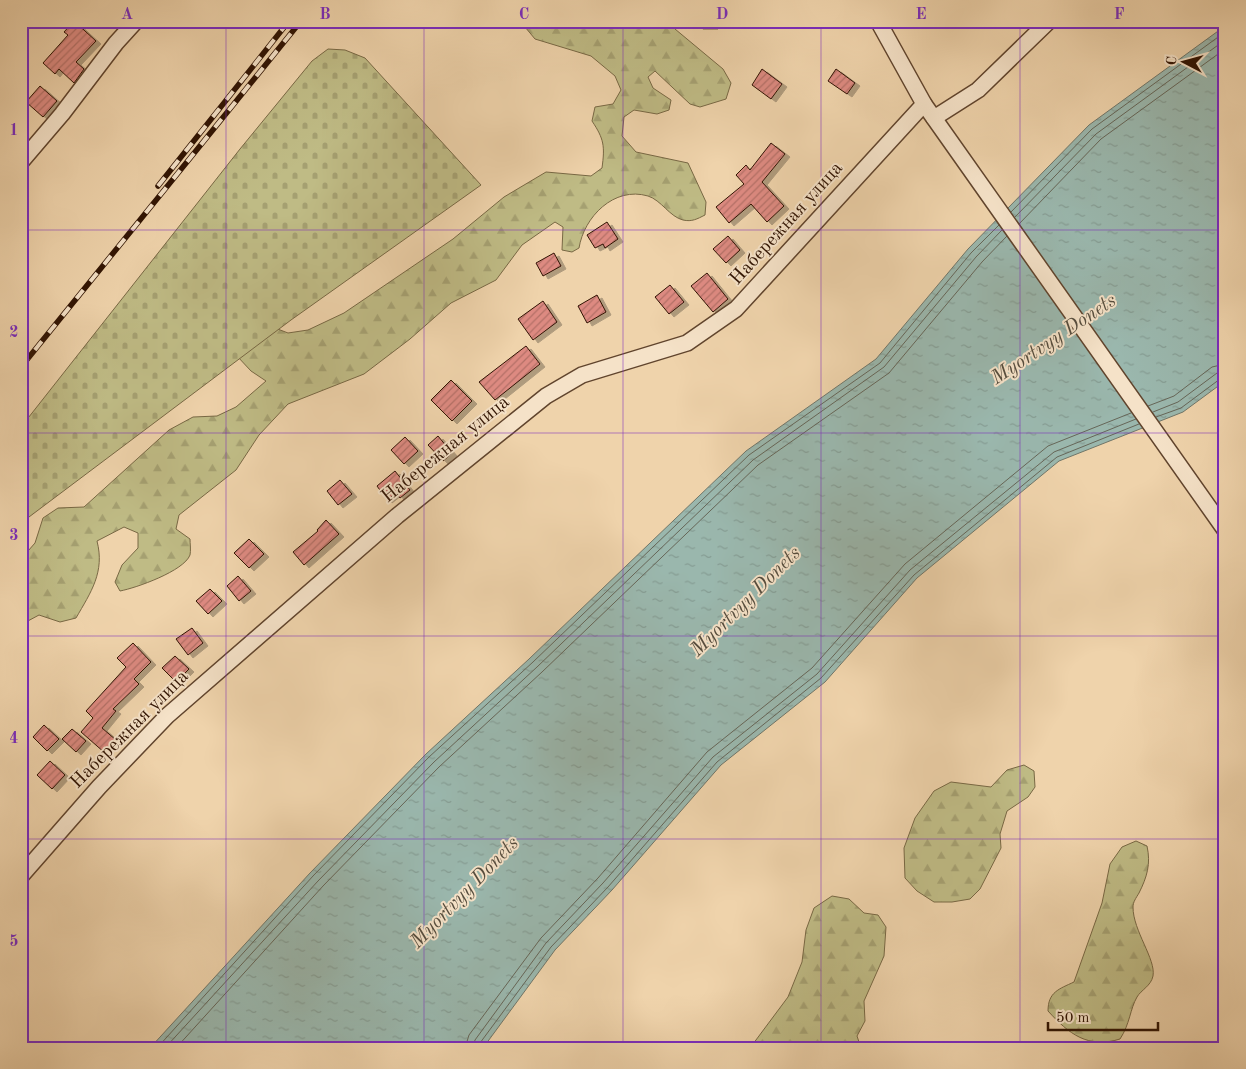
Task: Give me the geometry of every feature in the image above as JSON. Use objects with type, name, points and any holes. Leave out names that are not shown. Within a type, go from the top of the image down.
[{"type":"street","points":[[21,162],[62,114],[116,43],[136,21]]},
{"type":"street","points":[[878,21],[924,104],[1225,530]]},
{"type":"street","points":[[934,118],[978,90],[1049,21]]},
{"type":"street","name":"Набережная улица","points":[[21,876],[100,787],[167,716],[397,516],[546,396],[582,375],[687,343],[736,309],[924,104]]},
{"type":"green space","points":[[520,21],[675,21],[675,29],[723,69],[731,83],[726,99],[700,107],[690,104],[655,71],[648,77],[653,88],[671,100],[669,110],[657,114],[634,110],[624,117],[622,136],[636,152],[688,163],[706,202],[705,215],[686,221],[674,216],[653,198],[635,194],[624,196],[613,200],[594,215],[582,236],[579,248],[572,252],[562,250],[563,227],[555,222],[522,245],[496,280],[451,303],[410,339],[364,374],[288,404],[259,435],[236,470],[179,515],[176,529],[190,539],[190,555],[179,567],[148,583],[120,591],[115,582],[122,565],[138,548],[138,533],[124,527],[97,541],[99,552],[98,572],[76,618],[60,622],[39,615],[26,622],[21,629],[21,559],[35,543],[43,518],[58,508],[84,507],[169,430],[193,417],[217,416],[236,407],[266,381],[251,371],[237,356],[270,326],[288,333],[308,330],[344,313],[453,239],[504,197],[546,172],[591,176],[602,168],[603,143],[592,121],[595,107],[613,104],[621,90],[615,76],[591,56],[535,39]]},
{"type":"green space","points":[[694,21],[723,21],[718,29],[703,29]]},
{"type":"green space","points":[[328,49],[345,50],[365,58],[481,185],[291,320],[21,523],[21,427],[240,149],[312,61]]},
{"type":"green space","points":[[1024,765],[1034,771],[1035,787],[1028,797],[1007,811],[1000,834],[1001,848],[980,889],[970,899],[952,902],[934,902],[917,891],[905,878],[904,848],[915,818],[934,791],[951,782],[991,787],[1007,770]]},
{"type":"green space","points":[[1136,841],[1147,846],[1149,859],[1146,876],[1134,903],[1134,916],[1151,961],[1153,976],[1150,983],[1137,997],[1120,1039],[1109,1042],[1089,1041],[1072,1033],[1048,1011],[1050,999],[1055,992],[1074,982],[1102,903],[1110,864],[1122,847]]},
{"type":"green space","points":[[832,896],[849,899],[864,913],[878,915],[886,927],[884,956],[864,1001],[865,1021],[857,1036],[861,1048],[750,1048],[788,997],[802,962],[806,930],[814,908]]},
{"type":"water","name":"Myortvyy Donets","points":[[1225,26],[1225,381],[1183,412],[1059,461],[917,578],[825,682],[721,765],[612,890],[555,950],[483,1048],[150,1048],[310,873],[426,754],[529,659],[746,451],[876,359],[968,249],[1089,125]]},
{"type":"building","points":[[74,21],[96,41],[76,62],[84,69],[74,83],[59,69],[55,74],[43,63],[68,35],[64,32]]},
{"type":"building","points":[[762,69],[782,84],[771,99],[752,85]]},
{"type":"building","points":[[836,69],[855,83],[847,94],[828,81]]},
{"type":"building","points":[[40,86],[57,101],[43,117],[26,102]]},
{"type":"building","points":[[771,143],[785,154],[762,182],[784,206],[767,222],[751,204],[729,223],[716,207],[744,184],[736,175],[746,165],[750,170]]},
{"type":"building","points":[[607,222],[618,239],[605,248],[603,244],[595,248],[587,235]]},
{"type":"building","points":[[728,236],[740,250],[726,263],[713,249]]},
{"type":"building","points":[[554,253],[561,266],[543,276],[536,263]]},
{"type":"building","points":[[707,273],[728,299],[713,312],[691,286]]},
{"type":"building","points":[[670,285],[684,302],[669,314],[655,297]]},
{"type":"building","points":[[597,295],[606,312],[587,323],[578,306]]},
{"type":"building","points":[[543,301],[557,322],[533,340],[518,319]]},
{"type":"building","points":[[526,346],[540,364],[495,400],[479,382]]},
{"type":"building","points":[[451,380],[472,401],[452,421],[431,400]]},
{"type":"building","points":[[438,436],[452,453],[443,461],[428,445]]},
{"type":"building","points":[[405,437],[418,451],[404,464],[391,450]]},
{"type":"building","points":[[395,471],[410,490],[400,498],[396,493],[387,500],[377,486]]},
{"type":"building","points":[[340,480],[352,494],[338,505],[327,491]]},
{"type":"building","points":[[326,520],[339,534],[304,565],[293,552],[318,531]]},
{"type":"building","points":[[249,539],[264,554],[249,568],[234,553]]},
{"type":"building","points":[[238,576],[251,591],[239,601],[227,586]]},
{"type":"building","points":[[210,589],[222,601],[208,614],[196,601]]},
{"type":"building","points":[[192,628],[203,643],[188,655],[176,639]]},
{"type":"building","points":[[133,643],[151,662],[134,679],[139,684],[113,709],[116,711],[102,728],[116,740],[105,753],[81,732],[93,718],[86,711],[126,667],[117,658]]},
{"type":"building","points":[[175,656],[189,669],[176,682],[162,668]]},
{"type":"building","points":[[44,725],[59,739],[47,751],[33,737]]},
{"type":"building","points":[[72,729],[86,741],[76,752],[62,739]]},
{"type":"building","points":[[50,761],[65,775],[52,789],[37,775]]},
{"type":"railway","points":[[158,186],[289,21]]},
{"type":"railway","points":[[21,367],[301,21]]}]
